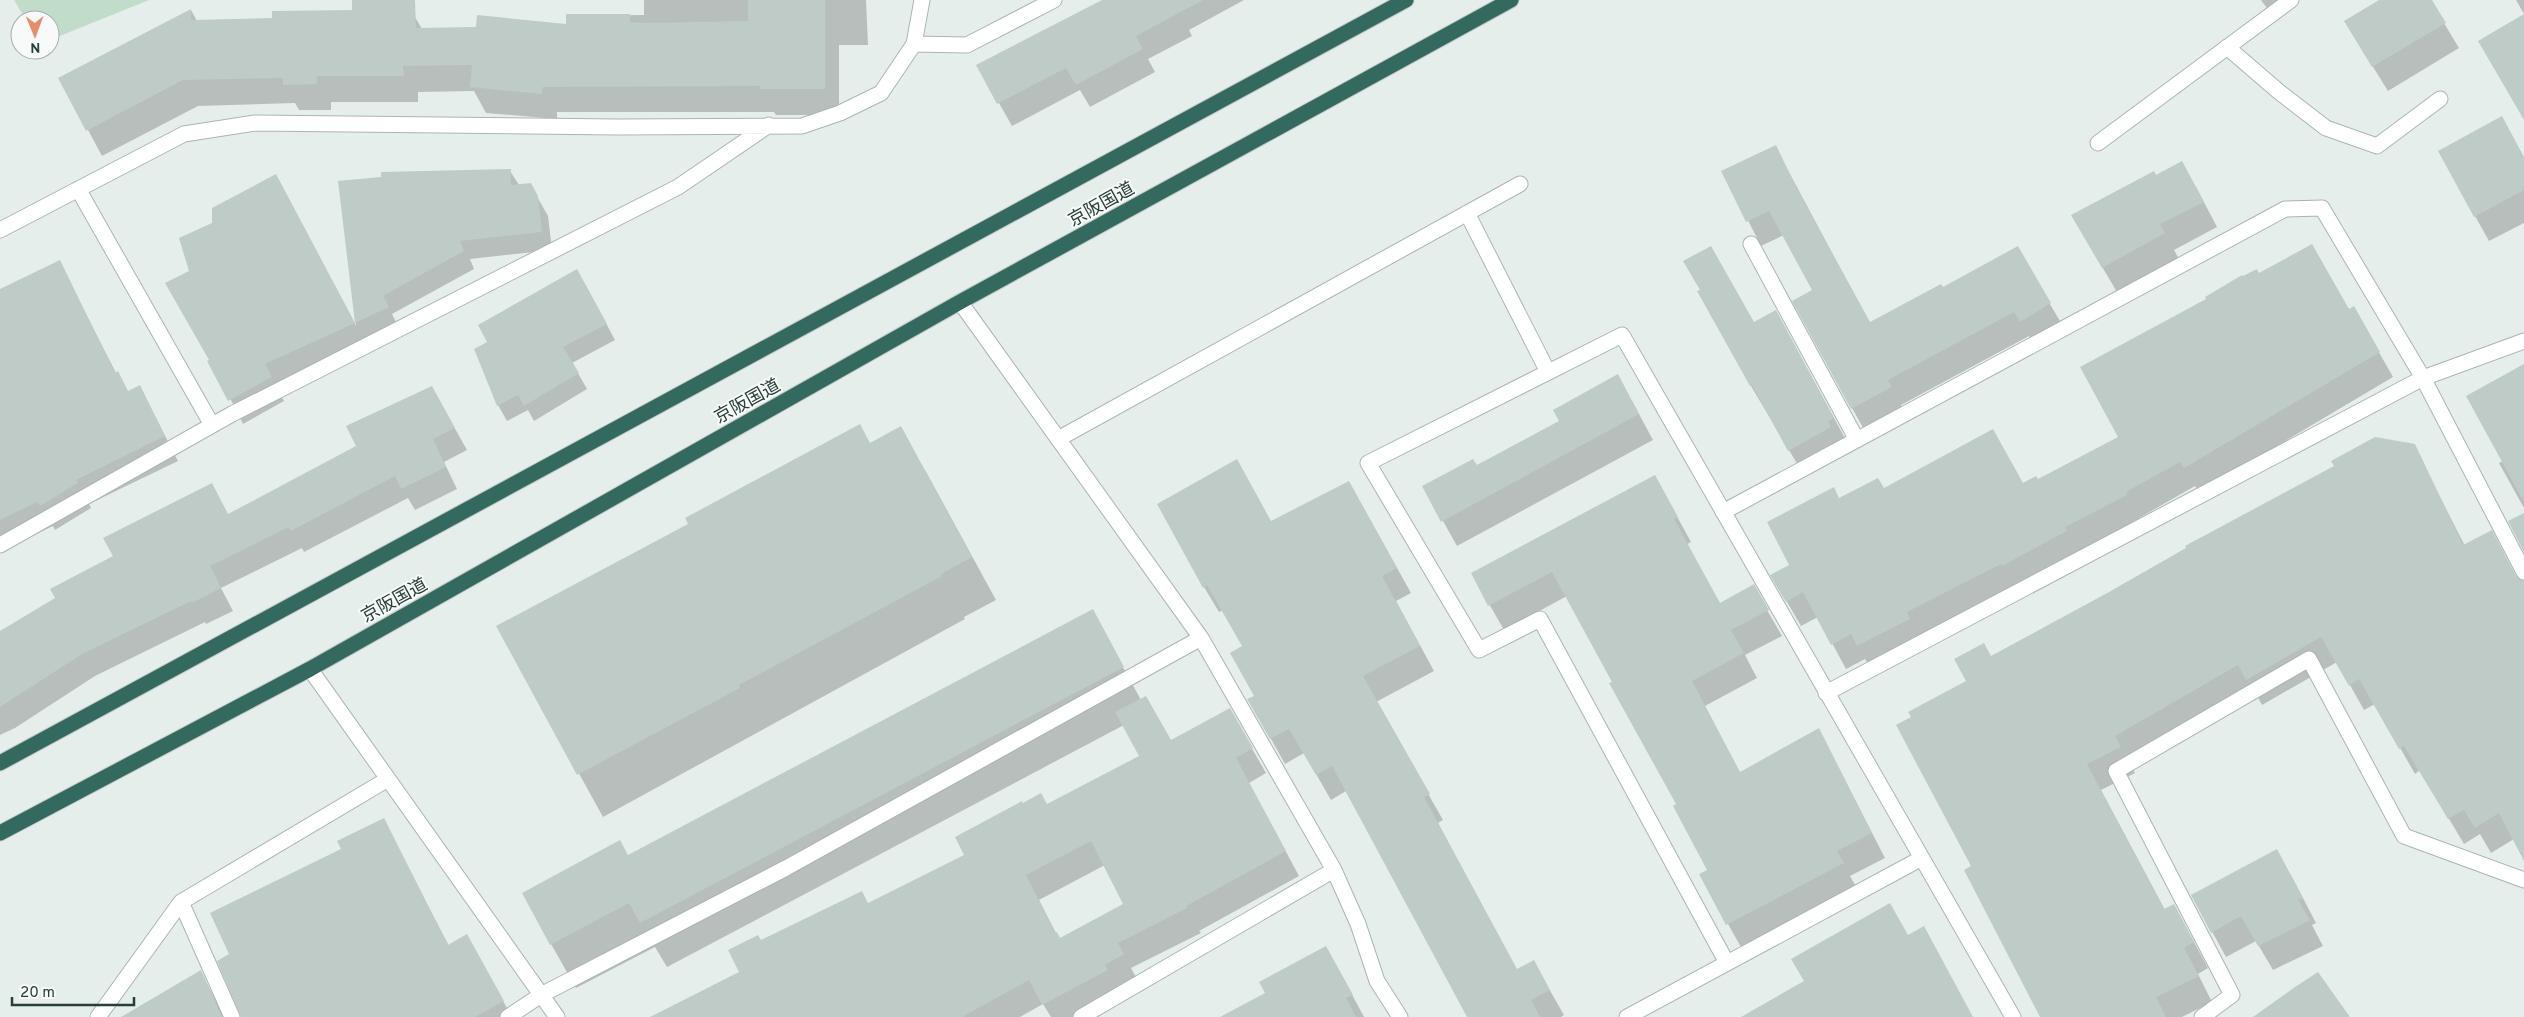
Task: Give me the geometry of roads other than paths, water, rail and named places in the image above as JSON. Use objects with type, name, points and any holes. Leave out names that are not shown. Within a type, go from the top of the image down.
[{"type":"highway","name":"京阪国道","points":[[0,763],[1406,0]]},
{"type":"highway","name":"京阪国道","points":[[0,833],[310,669],[960,302],[1512,0]]},
{"type":"street","points":[[0,230],[184,134],[256,124],[607,127],[802,126],[840,113],[881,94],[914,44],[922,0]]},
{"type":"street","points":[[914,44],[967,45],[1054,0]]},
{"type":"street","points":[[2098,143],[2291,0]]},
{"type":"street","points":[[2227,47],[2278,91],[2326,128],[2377,146],[2440,99]]},
{"type":"street","points":[[0,546],[212,425],[678,187],[770,125]]},
{"type":"street","points":[[1058,439],[1520,184]]},
{"type":"street","points":[[78,189],[212,425]]},
{"type":"street","points":[[1723,512],[2285,209],[2322,208],[2423,378],[2524,572]]},
{"type":"street","points":[[1467,213],[1548,372]]},
{"type":"street","points":[[1751,244],[1857,440]]},
{"type":"street","points":[[960,302],[1201,638],[1334,870],[1358,924],[1376,981],[1400,1017]]},
{"type":"street","points":[[1727,963],[1540,619],[1479,650],[1368,463],[1622,335],[2012,1017]]},
{"type":"street","points":[[1826,693],[2423,378],[2524,341]]},
{"type":"street","points":[[508,1017],[541,995],[786,868],[1201,638]]},
{"type":"street","points":[[2202,1017],[2232,995],[2116,771],[2310,659],[2404,836],[2524,880]]},
{"type":"street","points":[[310,669],[557,1017]]},
{"type":"street","points":[[98,1017],[181,902],[388,779]]},
{"type":"street","points":[[1628,1017],[1922,858]]},
{"type":"street","points":[[1081,1017],[1334,870]]},
{"type":"street","points":[[181,902],[232,1017]]}]
